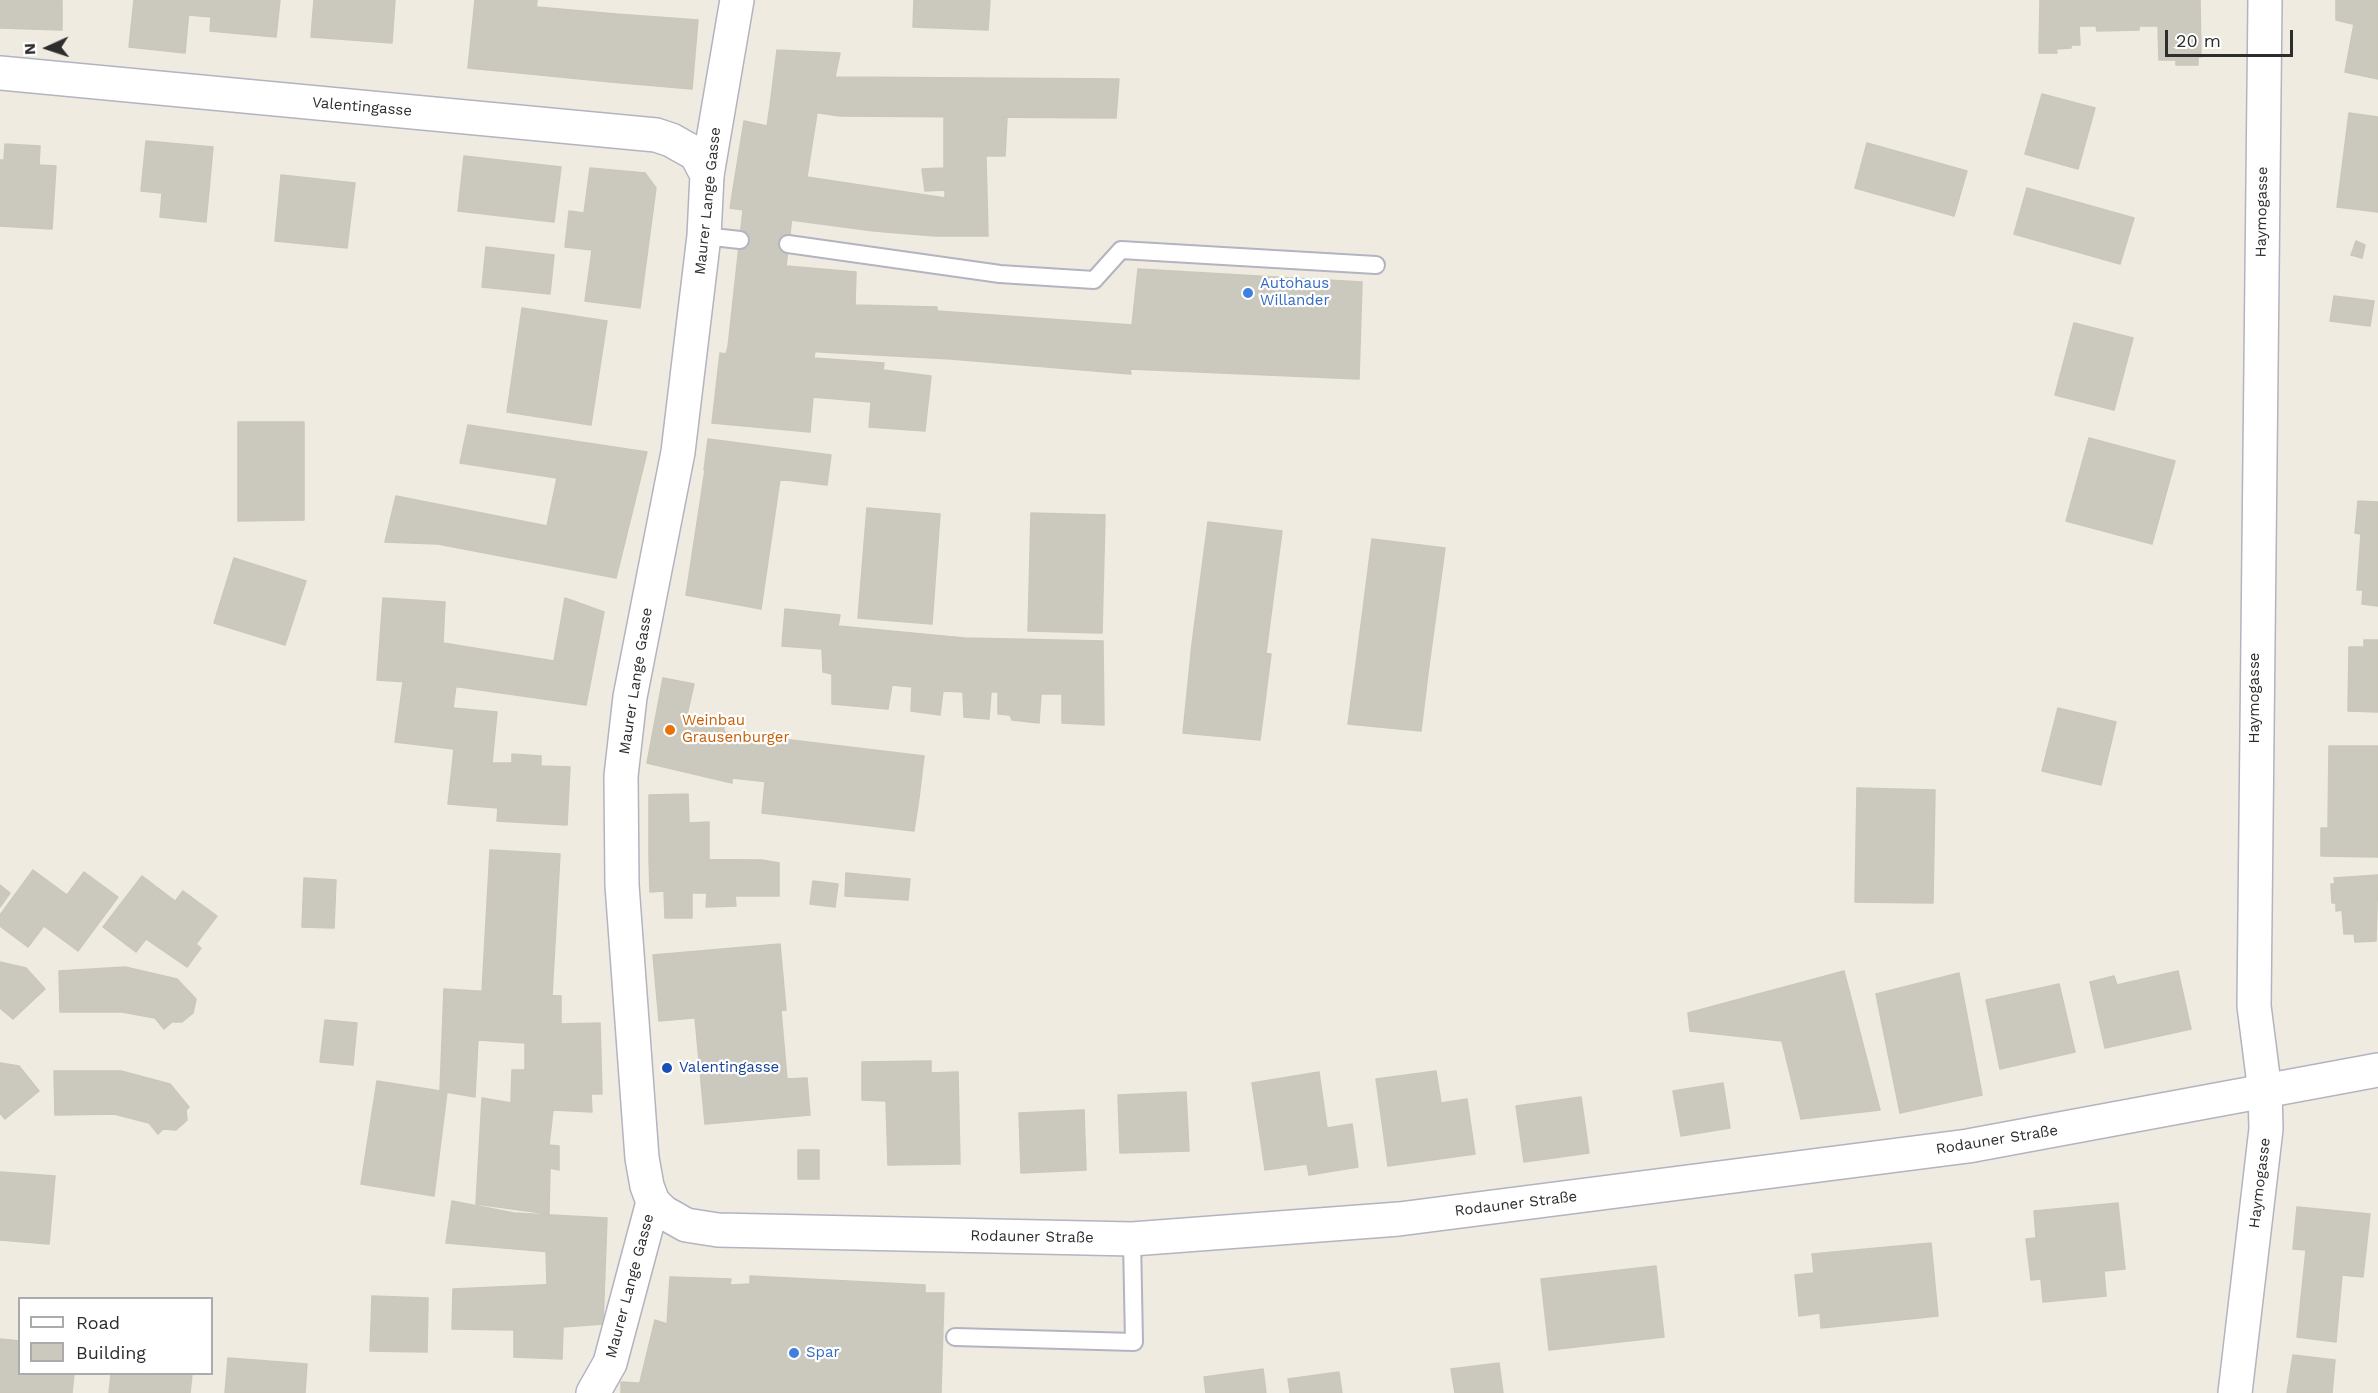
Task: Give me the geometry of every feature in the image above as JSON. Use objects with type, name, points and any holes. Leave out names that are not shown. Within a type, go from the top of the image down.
[{"type":"main road","name":"Maurer Lange Gasse","points":[[593,1393],[610,1363],[653,1202],[647,1186],[642,1158],[622,885],[621,776],[630,697],[678,452],[704,236],[707,175],[736,0]]},
{"type":"main road","name":"Haymogasse","points":[[2235,1393],[2266,1129],[2265,1092],[2254,1006],[2265,0]]},
{"type":"main road","name":"Valentingasse","points":[[0,73],[656,135],[696,154],[707,175]]},
{"type":"main road","name":"Rodauner Straße","points":[[653,1202],[663,1212],[686,1225],[718,1230],[1132,1239],[1399,1219],[1968,1146],[2378,1070]]},
{"type":"lane","points":[[704,236],[740,240]]},
{"type":"lane","points":[[788,244],[1000,274],[1094,280],[1121,250],[1376,266]]},
{"type":"lane","points":[[955,1337],[1134,1342],[1132,1239]]},
{"type":"building","points":[[0,0],[62,0],[62,30],[0,28]]},
{"type":"building","points":[[134,0],[190,0],[185,53],[129,47]]},
{"type":"building","points":[[190,0],[280,0],[276,37],[210,31],[211,17],[189,15]]},
{"type":"building","points":[[314,0],[395,0],[392,43],[311,37]]},
{"type":"building","points":[[475,0],[537,0],[530,74],[468,68]]},
{"type":"building","points":[[914,0],[990,0],[988,30],[913,27]]},
{"type":"building","points":[[2040,0],[2200,0],[2201,57],[2198,57],[2198,65],[2176,65],[2176,60],[2159,60],[2158,26],[2139,26],[2139,30],[2097,31],[2096,26],[2079,26],[2080,45],[2056,49],[2057,53],[2039,53]]},
{"type":"building","points":[[2336,0],[2378,0],[2378,30],[2336,20]]},
{"type":"building","points":[[537,7],[616,14],[611,82],[530,74]]},
{"type":"building","points":[[616,14],[698,20],[692,89],[611,82]]},
{"type":"building","points":[[2354,24],[2378,30],[2378,79],[2345,72]]},
{"type":"building","points":[[777,50],[840,53],[835,77],[1119,79],[1116,118],[840,116],[770,106]]},
{"type":"building","points":[[2042,94],[2095,108],[2078,169],[2025,154]]},
{"type":"building","points":[[770,106],[817,113],[807,177],[945,198],[945,190],[925,191],[922,169],[944,168],[944,116],[1007,118],[1005,156],[986,156],[988,236],[935,236],[874,231],[791,220],[792,217],[730,208],[744,121],[767,126]]},
{"type":"building","points":[[2349,113],[2378,117],[2378,212],[2337,207]]},
{"type":"building","points":[[146,141],[213,147],[206,222],[160,217],[162,193],[141,191]]},
{"type":"building","points":[[1867,143],[1967,171],[1954,216],[1855,188]]},
{"type":"building","points":[[5,144],[40,146],[39,165],[56,166],[52,229],[0,226],[0,160],[4,160]]},
{"type":"building","points":[[464,156],[561,167],[554,222],[458,211]]},
{"type":"building","points":[[590,168],[645,173],[656,188],[640,308],[585,301],[592,250],[565,247],[569,211],[584,213]]},
{"type":"building","points":[[281,175],[355,183],[347,248],[275,241]]},
{"type":"building","points":[[2027,188],[2134,218],[2120,264],[2014,234]]},
{"type":"building","name":"Autohaus Willander","points":[[743,210],[792,217],[786,266],[856,272],[855,305],[937,307],[937,311],[1132,325],[1138,269],[1362,282],[1359,379],[1130,369],[1131,374],[951,359],[728,347]]},
{"type":"building","points":[[2356,241],[2365,245],[2362,258],[2351,255]]},
{"type":"building","points":[[486,247],[554,255],[550,294],[482,287]]},
{"type":"building","points":[[2334,296],[2374,301],[2370,326],[2330,321]]},
{"type":"building","points":[[522,308],[607,321],[591,425],[507,412]]},
{"type":"building","points":[[2074,323],[2133,338],[2114,410],[2055,395]]},
{"type":"building","points":[[728,347],[815,351],[814,358],[884,363],[883,370],[931,376],[925,431],[869,427],[871,402],[813,397],[810,432],[712,423],[720,353],[726,354]]},
{"type":"building","points":[[238,422],[304,422],[304,520],[238,521]]},
{"type":"building","points":[[468,425],[647,452],[616,578],[438,544],[385,542],[396,496],[547,526],[557,478],[460,463]]},
{"type":"building","points":[[2089,438],[2175,461],[2152,544],[2066,521]]},
{"type":"building","points":[[708,439],[831,455],[827,485],[704,470]]},
{"type":"building","points":[[705,470],[780,479],[761,609],[686,595]]},
{"type":"building","points":[[2358,501],[2378,502],[2378,606],[2362,604],[2363,590],[2357,590],[2361,534],[2355,533]]},
{"type":"building","points":[[867,508],[940,514],[932,624],[858,618]]},
{"type":"building","points":[[1031,513],[1105,515],[1102,633],[1028,631]]},
{"type":"building","points":[[1208,522],[1282,531],[1266,653],[1192,644]]},
{"type":"building","points":[[1372,539],[1445,548],[1428,673],[1356,664]]},
{"type":"building","points":[[234,558],[306,581],[285,645],[214,623]]},
{"type":"building","points":[[383,598],[445,602],[443,643],[554,661],[565,598],[604,612],[586,705],[438,684],[377,680]]},
{"type":"building","points":[[785,609],[840,615],[838,626],[964,638],[1103,641],[1104,725],[1062,723],[1062,694],[1041,694],[1039,723],[1012,720],[1010,715],[998,714],[998,692],[991,692],[989,719],[964,717],[963,692],[943,691],[940,715],[911,711],[912,687],[892,685],[888,709],[832,704],[832,674],[823,672],[822,649],[782,646]]},
{"type":"building","points":[[2364,640],[2378,640],[2378,712],[2348,711],[2349,647],[2364,647]]},
{"type":"building","points":[[1192,644],[1271,654],[1260,740],[1183,733]]},
{"type":"building","points":[[1356,664],[1428,673],[1421,731],[1348,724]]},
{"type":"building","points":[[663,678],[694,684],[686,719],[724,727],[724,732],[924,756],[919,798],[732,778],[732,783],[647,763]]},
{"type":"building","points":[[403,682],[456,686],[453,708],[497,712],[492,763],[501,763],[498,808],[448,804],[454,749],[395,742]]},
{"type":"building","points":[[2058,708],[2116,722],[2101,785],[2042,771]]},
{"type":"building","points":[[2329,746],[2378,746],[2378,857],[2321,856],[2321,828],[2328,828]]},
{"type":"building","points":[[512,754],[541,756],[541,766],[570,767],[567,825],[497,821],[501,763],[512,763]]},
{"type":"building","points":[[765,782],[919,798],[914,831],[762,813]]},
{"type":"building","points":[[1857,788],[1935,790],[1933,903],[1855,902]]},
{"type":"building","points":[[688,794],[689,823],[709,822],[709,859],[649,859],[649,795]]},
{"type":"building","points":[[490,850],[560,854],[552,996],[482,991]]},
{"type":"building","points":[[649,859],[762,860],[779,863],[779,896],[735,896],[736,906],[706,907],[707,893],[692,893],[692,918],[665,918],[664,891],[650,892]]},
{"type":"building","points":[[33,870],[67,895],[28,947],[0,926],[0,915]]},
{"type":"building","points":[[84,872],[118,897],[78,951],[44,926]]},
{"type":"building","points":[[846,873],[910,879],[908,900],[845,896]]},
{"type":"building","points":[[2378,875],[2376,941],[2355,942],[2354,934],[2344,934],[2342,910],[2336,911],[2336,903],[2332,903],[2331,884],[2335,884],[2334,878]]},
{"type":"building","points":[[142,876],[175,901],[136,952],[103,927]]},
{"type":"building","points":[[304,878],[336,880],[334,928],[302,927]]},
{"type":"building","points":[[813,881],[838,884],[835,907],[810,904]]},
{"type":"building","points":[[0,885],[10,893],[0,907]]},
{"type":"building","points":[[183,891],[217,916],[196,944],[201,948],[187,967],[146,939]]},
{"type":"building","points":[[780,944],[786,1010],[659,1021],[653,955]]},
{"type":"building","points":[[0,962],[26,968],[45,989],[13,1019],[0,1008]]},
{"type":"building","points":[[125,967],[177,979],[196,999],[193,1013],[182,1022],[172,1022],[164,1029],[155,1018],[122,1012]]},
{"type":"building","points":[[125,967],[122,1012],[60,1012],[59,971]]},
{"type":"building","points":[[1844,971],[1880,1110],[1801,1119],[1782,1041],[1690,1031],[1688,1013]]},
{"type":"building","points":[[2178,971],[2191,1029],[2105,1048],[2090,982],[2114,976],[2117,985]]},
{"type":"building","points":[[1959,973],[1982,1095],[1900,1113],[1876,994]]},
{"type":"building","points":[[2059,984],[2075,1052],[2000,1069],[1986,1000]]},
{"type":"building","points":[[444,989],[561,996],[561,1024],[600,1023],[602,1094],[591,1094],[592,1112],[553,1110],[511,1102],[512,1070],[525,1070],[525,1043],[478,1040],[475,1097],[440,1091]]},
{"type":"building","points":[[781,1011],[787,1079],[807,1078],[810,1115],[705,1124],[695,1018]]},
{"type":"building","points":[[325,1020],[357,1023],[353,1065],[320,1062]]},
{"type":"building","points":[[931,1061],[931,1073],[958,1072],[960,1164],[888,1165],[886,1101],[862,1100],[862,1062]]},
{"type":"building","points":[[0,1063],[19,1066],[39,1091],[5,1119],[0,1113]]},
{"type":"building","points":[[54,1071],[121,1071],[114,1114],[55,1115]]},
{"type":"building","points":[[121,1071],[170,1084],[189,1107],[186,1110],[187,1120],[176,1130],[163,1129],[158,1134],[149,1123],[114,1114]]},
{"type":"building","points":[[1436,1071],[1441,1103],[1467,1099],[1475,1154],[1388,1166],[1376,1079]]},
{"type":"building","points":[[1319,1072],[1327,1128],[1352,1124],[1358,1167],[1309,1175],[1307,1164],[1265,1170],[1252,1083]]},
{"type":"building","points":[[377,1081],[447,1092],[434,1196],[361,1184]]},
{"type":"building","points":[[1723,1083],[1730,1128],[1681,1136],[1673,1091]]},
{"type":"building","points":[[1186,1092],[1189,1151],[1120,1153],[1118,1095]]},
{"type":"building","points":[[1581,1097],[1589,1153],[1524,1162],[1516,1106]]},
{"type":"building","points":[[482,1098],[553,1110],[549,1145],[559,1146],[559,1170],[550,1168],[549,1214],[476,1204]]},
{"type":"building","points":[[1084,1110],[1086,1170],[1021,1173],[1019,1113]]},
{"type":"building","points":[[798,1150],[819,1150],[819,1179],[798,1179]]},
{"type":"building","points":[[0,1172],[55,1176],[49,1244],[0,1240]]},
{"type":"building","points":[[452,1201],[514,1213],[607,1218],[603,1324],[563,1327],[562,1359],[514,1357],[514,1330],[452,1329],[453,1289],[562,1284],[563,1253],[446,1243]]},
{"type":"building","points":[[2118,1203],[2125,1269],[2104,1271],[2106,1296],[2043,1302],[2041,1279],[2031,1280],[2026,1239],[2036,1238],[2034,1211]]},
{"type":"building","points":[[2297,1207],[2370,1214],[2363,1277],[2342,1275],[2336,1342],[2297,1337],[2306,1250],[2293,1249]]},
{"type":"building","points":[[1931,1243],[1938,1316],[1821,1328],[1820,1313],[1799,1316],[1795,1275],[1814,1273],[1812,1254]]},
{"type":"building","points":[[546,1252],[563,1253],[562,1284],[547,1285]]},
{"type":"building","points":[[1656,1266],[1664,1337],[1549,1350],[1541,1279]]},
{"type":"building","name":"Spar","points":[[750,1276],[925,1285],[925,1293],[944,1293],[941,1393],[784,1393],[640,1382],[655,1320],[667,1324],[670,1277],[731,1279],[730,1285],[750,1284]]},
{"type":"building","points":[[372,1296],[428,1298],[427,1352],[370,1351]]},
{"type":"building","points":[[0,1339],[18,1341],[18,1375],[34,1375],[33,1393],[0,1393]]},
{"type":"building","points":[[2293,1355],[2335,1360],[2332,1393],[2287,1393]]},
{"type":"building","points":[[228,1358],[268,1361],[265,1393],[225,1393]]},
{"type":"building","points":[[268,1361],[307,1364],[305,1393],[265,1393]]},
{"type":"building","points":[[1499,1363],[1503,1393],[1455,1393],[1451,1369]]},
{"type":"building","points":[[1263,1369],[1266,1393],[1206,1393],[1204,1377]]},
{"type":"building","points":[[1339,1372],[1342,1393],[1290,1393],[1288,1379]]},
{"type":"building","points":[[34,1375],[74,1375],[72,1393],[33,1393]]},
{"type":"building","points":[[111,1375],[151,1375],[150,1393],[109,1393]]},
{"type":"building","points":[[151,1375],[192,1375],[190,1393],[150,1393]]},
{"type":"building","points":[[621,1382],[784,1392],[784,1393],[621,1393]]},
{"type":"place","name":"Autohaus Willander","points":[[1248,293]]},
{"type":"place","name":"Weinbau Grausenburger","points":[[670,730]]},
{"type":"place","name":"Valentingasse","points":[[667,1068]]},
{"type":"place","name":"Spar","points":[[794,1353]]}]
